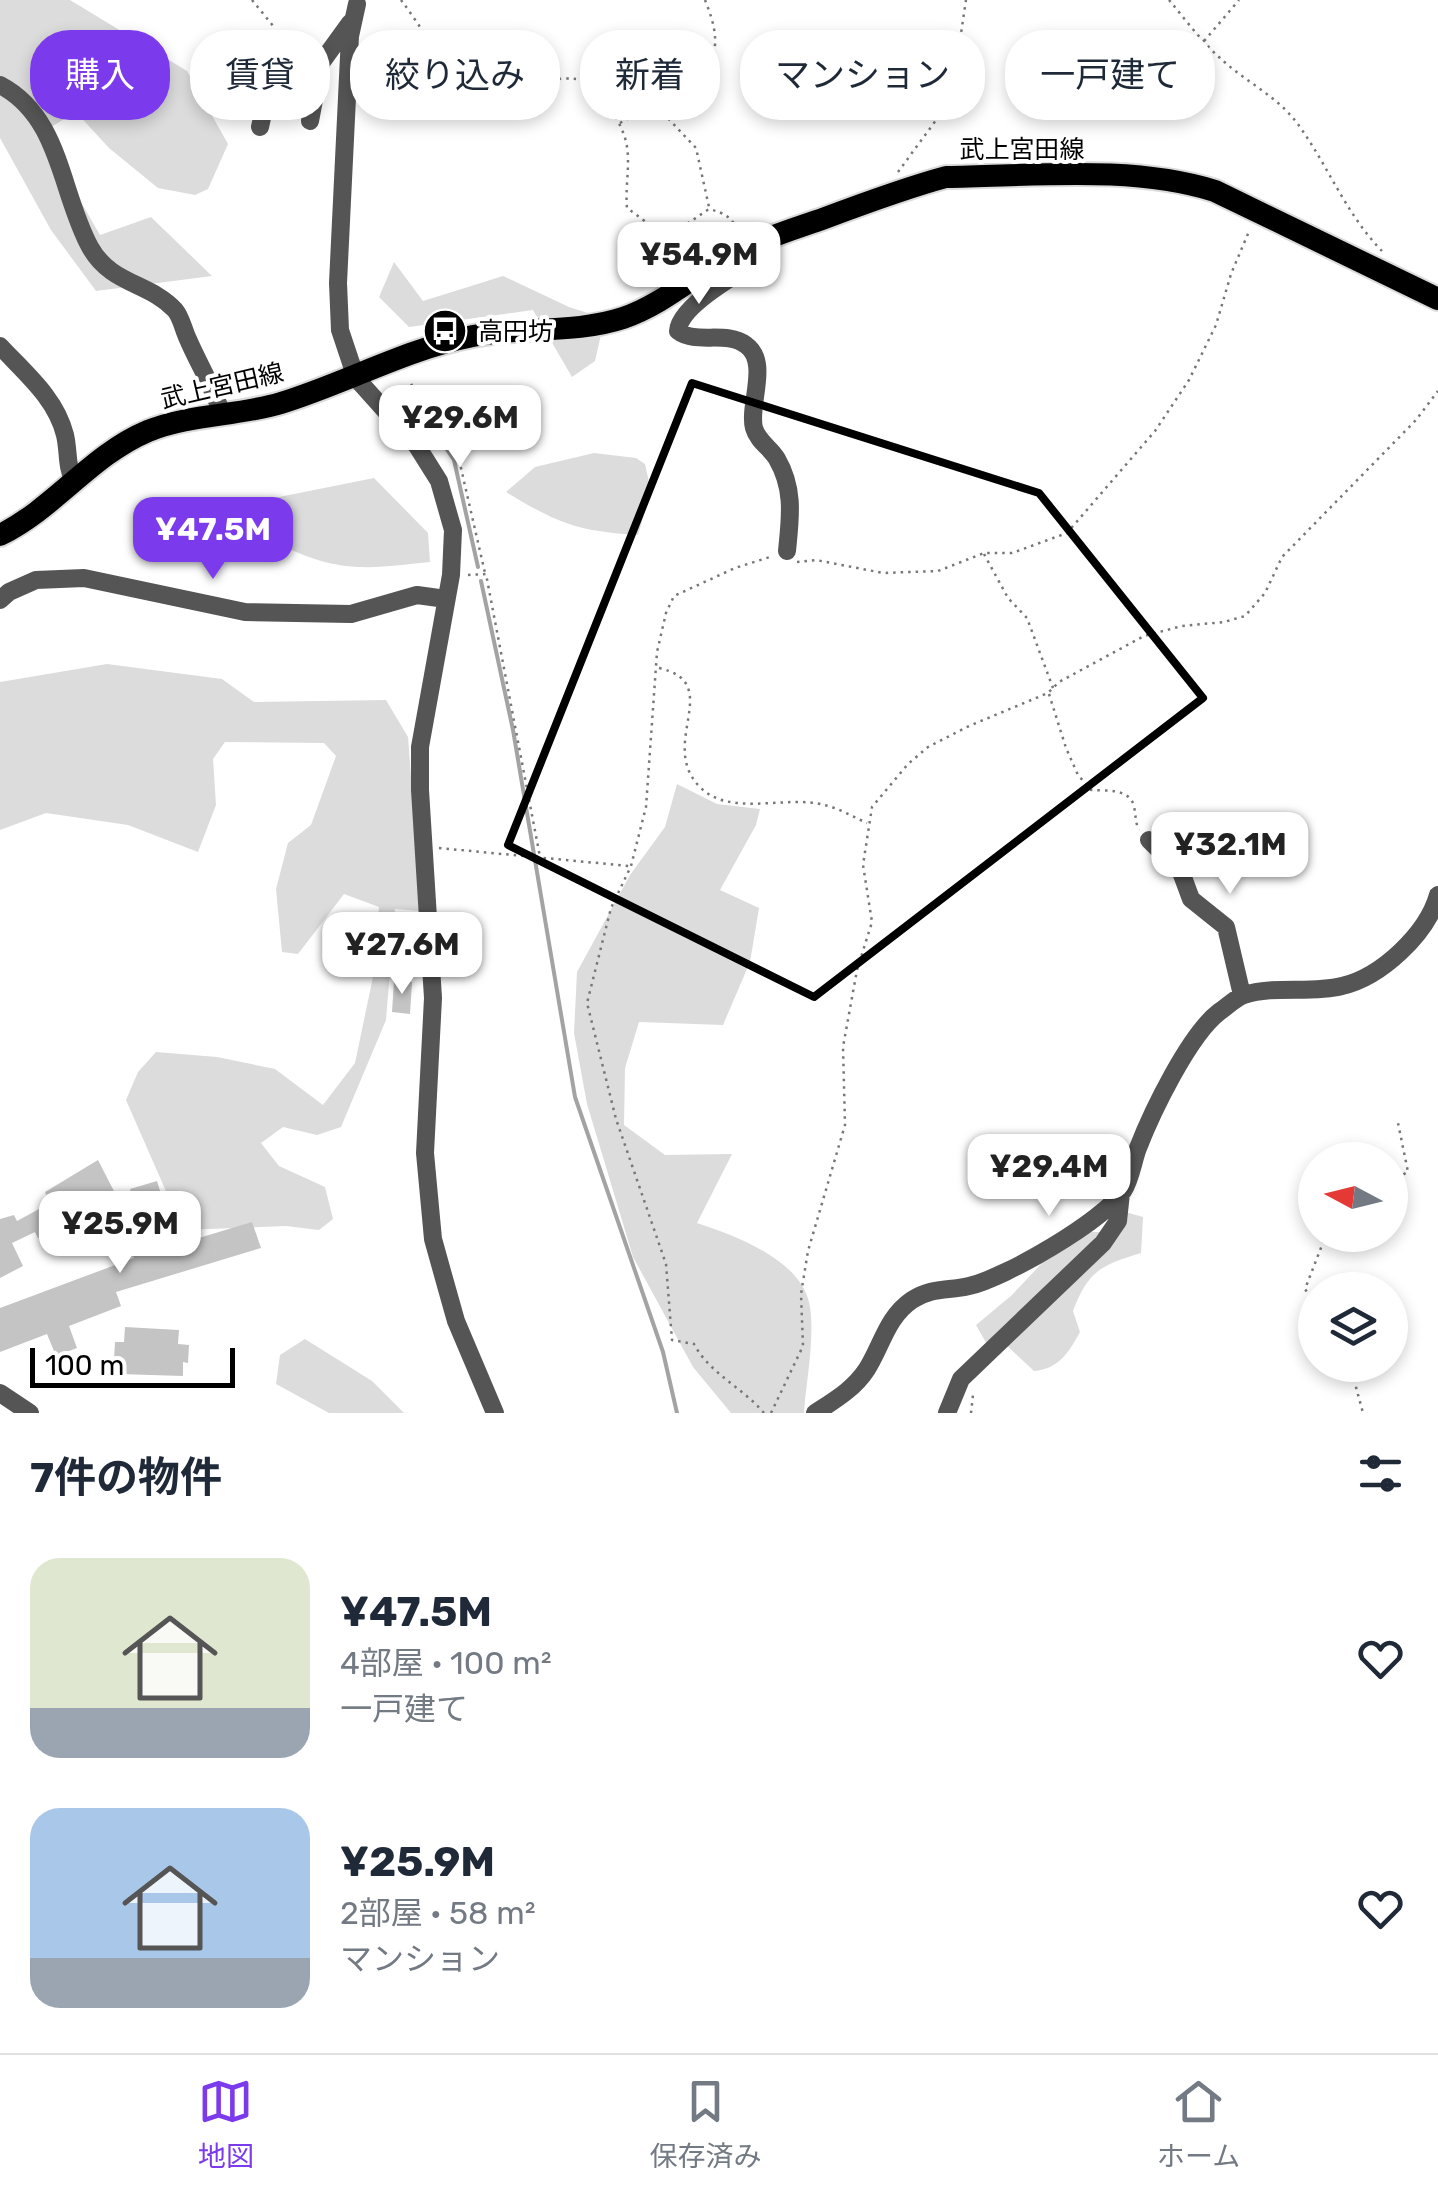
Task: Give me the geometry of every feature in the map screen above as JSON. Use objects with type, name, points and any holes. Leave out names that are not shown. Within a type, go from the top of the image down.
[{"type":"main road","name":"武上宮田線","points":[[0,535],[29,519],[116,448],[146,432],[278,404],[462,338],[505,331],[577,329],[626,316],[668,296],[753,244],[946,177],[1148,176],[1182,180],[1215,191],[1438,299]]},
{"type":"street","points":[[330,51],[356,11],[350,36],[338,283],[340,330],[356,378],[417,446],[439,482],[453,530],[451,575],[420,748],[433,998],[425,1114],[428,1196],[433,1239],[456,1321],[495,1413]]},
{"type":"street","points":[[0,85],[18,95],[41,120],[96,256],[122,281],[178,312],[222,414]]},
{"type":"street","points":[[260,127],[262,120]]},
{"type":"street","points":[[753,244],[768,255],[682,315],[678,331],[684,336],[728,338],[748,346],[756,360],[754,427],[761,442],[776,456],[792,496],[787,552]]},
{"type":"street","points":[[0,346],[57,412],[66,439],[67,466],[74,482]]},
{"type":"street","points":[[0,600],[36,580],[84,578],[245,612],[351,614],[417,594],[446,598]]},
{"type":"street","points":[[1149,840],[1181,872],[1192,898],[1226,926],[1242,995]]},
{"type":"street","points":[[947,1413],[961,1378],[1103,1242],[1118,1221],[1121,1193],[1140,1144],[1183,1058],[1213,1017],[1242,995],[1343,986],[1372,973],[1406,946],[1434,908],[1438,896]]},
{"type":"street","points":[[816,1413],[849,1390],[866,1370],[894,1316],[912,1300],[935,1288],[969,1286],[1013,1268],[1076,1231],[1121,1193]]},
{"type":"street","points":[[0,1394],[30,1413]]},
{"type":"path","points":[[252,0],[271,30]]},
{"type":"path","points":[[402,0],[443,56],[467,76],[504,85],[586,81],[596,88],[627,142],[627,208],[661,232],[672,234],[709,208]]},
{"type":"path","points":[[705,0],[715,30]]},
{"type":"path","points":[[879,198],[953,87],[966,0]]},
{"type":"path","points":[[1169,0],[1196,30]]},
{"type":"path","points":[[1214,30],[1239,0]]},
{"type":"path","points":[[1215,53],[1294,120],[1336,184],[1344,206],[1393,261]]},
{"type":"path","points":[[618,123],[624,120]]},
{"type":"path","points":[[670,120],[696,148],[709,208]]},
{"type":"path","points":[[709,208],[724,213],[753,244]]},
{"type":"path","points":[[764,1413],[702,1360],[694,1344],[672,1340],[666,1264],[616,1120],[587,1002],[598,950],[611,908],[631,866],[646,807],[656,668],[666,613],[674,596],[735,568],[787,552],[786,563],[816,560],[883,574],[938,571],[984,553],[1012,553],[1067,533],[1154,431],[1190,380],[1216,325],[1231,274],[1257,212]]},
{"type":"path","points":[[412,384],[458,456],[486,574],[538,857]]},
{"type":"path","points":[[771,1413],[803,1346],[801,1294],[808,1251],[845,1125],[843,1046],[857,970],[872,922],[863,865],[872,807],[908,764],[928,747],[968,726],[1048,693],[1059,682],[1144,636],[1245,616],[1265,594],[1282,556],[1416,420],[1438,391]]},
{"type":"path","points":[[984,553],[1008,598],[1027,618],[1053,689]]},
{"type":"path","points":[[451,575],[486,574]]},
{"type":"path","points":[[656,668],[681,677],[689,686],[691,702],[682,744],[697,784],[713,796],[733,802],[824,805],[868,824]]},
{"type":"path","points":[[1048,693],[1078,775],[1091,790],[1126,794],[1133,801],[1136,826],[1149,840]]},
{"type":"path","points":[[423,846],[631,866]]},
{"type":"path","points":[[1398,1123],[1402,1142]]},
{"type":"path","points":[[1355,1382],[1363,1413]]},
{"type":"highlighted area","points":[[692,383],[1039,493],[1203,698],[814,997],[508,845]]},
{"type":"shaded area","points":[[0,0],[70,0],[119,30],[30,30],[30,120],[63,120],[41,133],[100,235],[151,217],[212,276],[96,291],[51,230],[0,138]]},
{"type":"shaded area","points":[[170,61],[190,76],[190,120],[215,120],[228,144],[208,189],[195,195],[158,188],[109,148],[83,120],[170,120]]},
{"type":"shaded area","points":[[394,262],[423,301],[503,276],[594,315],[602,330],[595,361],[572,377],[533,310],[409,327],[379,297]]},
{"type":"shaded area","points":[[594,453],[636,458],[645,464],[651,491],[638,535],[569,524],[506,492],[535,467]]},
{"type":"shaded area","points":[[374,478],[428,533],[430,562],[343,566],[280,545],[237,520],[244,504]]},
{"type":"shaded area","points":[[107,664],[222,679],[254,702],[386,700],[408,737],[421,911],[395,909],[386,1020],[341,1127],[317,1135],[283,1127],[261,1143],[279,1166],[325,1187],[333,1219],[319,1230],[286,1226],[183,1230],[126,1100],[138,1072],[156,1052],[217,1057],[275,1069],[323,1105],[355,1063],[373,977],[379,907],[344,894],[298,954],[282,952],[276,889],[288,843],[311,825],[336,756],[324,743],[225,742],[213,759],[216,805],[198,852],[128,825],[46,813],[0,830],[0,682]]},
{"type":"shaded area","points":[[677,784],[717,804],[760,809],[756,825],[720,890],[759,908],[750,962],[723,1025],[639,1022],[625,1068],[624,1125],[665,1155],[732,1154],[697,1223],[763,1251],[779,1261],[803,1287],[809,1302],[811,1328],[804,1413],[731,1413],[693,1367],[633,1257],[587,1104],[574,1033],[577,972],[630,875],[665,827]]},
{"type":"shaded area","points":[[1115,1209],[1143,1217],[1141,1253],[1106,1266],[1084,1287],[1073,1311],[1080,1332],[1067,1353],[1050,1367],[1034,1371],[1004,1343],[992,1353],[976,1325],[1012,1295],[1071,1232],[1108,1232]]},
{"type":"shaded area","points":[[305,1339],[372,1381],[404,1413],[329,1413],[276,1384],[280,1355]]},
{"type":"building","points":[[394,981],[412,982],[410,1014],[392,1012]]},
{"type":"building","points":[[98,1160],[117,1197],[95,1209],[92,1204],[38,1238],[35,1232],[12,1243],[23,1266],[0,1278],[0,1219],[14,1215],[17,1221],[50,1203],[45,1192]]},
{"type":"building","points":[[157,1181],[172,1230],[184,1226],[189,1241],[252,1222],[261,1248],[116,1292],[121,1306],[69,1326],[77,1348],[56,1356],[47,1334],[0,1352],[0,1308],[134,1258],[130,1243],[145,1238],[130,1189]]},
{"type":"building","points":[[125,1327],[179,1330],[178,1344],[189,1345],[183,1376],[119,1374],[120,1360],[114,1359],[115,1342],[124,1342]]},
{"type":"waterway","points":[[411,396],[454,460],[478,567]]},
{"type":"waterway","points":[[481,581],[513,730],[575,1097],[663,1352],[677,1413]]},
{"type":"place","name":"高円坊","points":[[445,331]]}]
